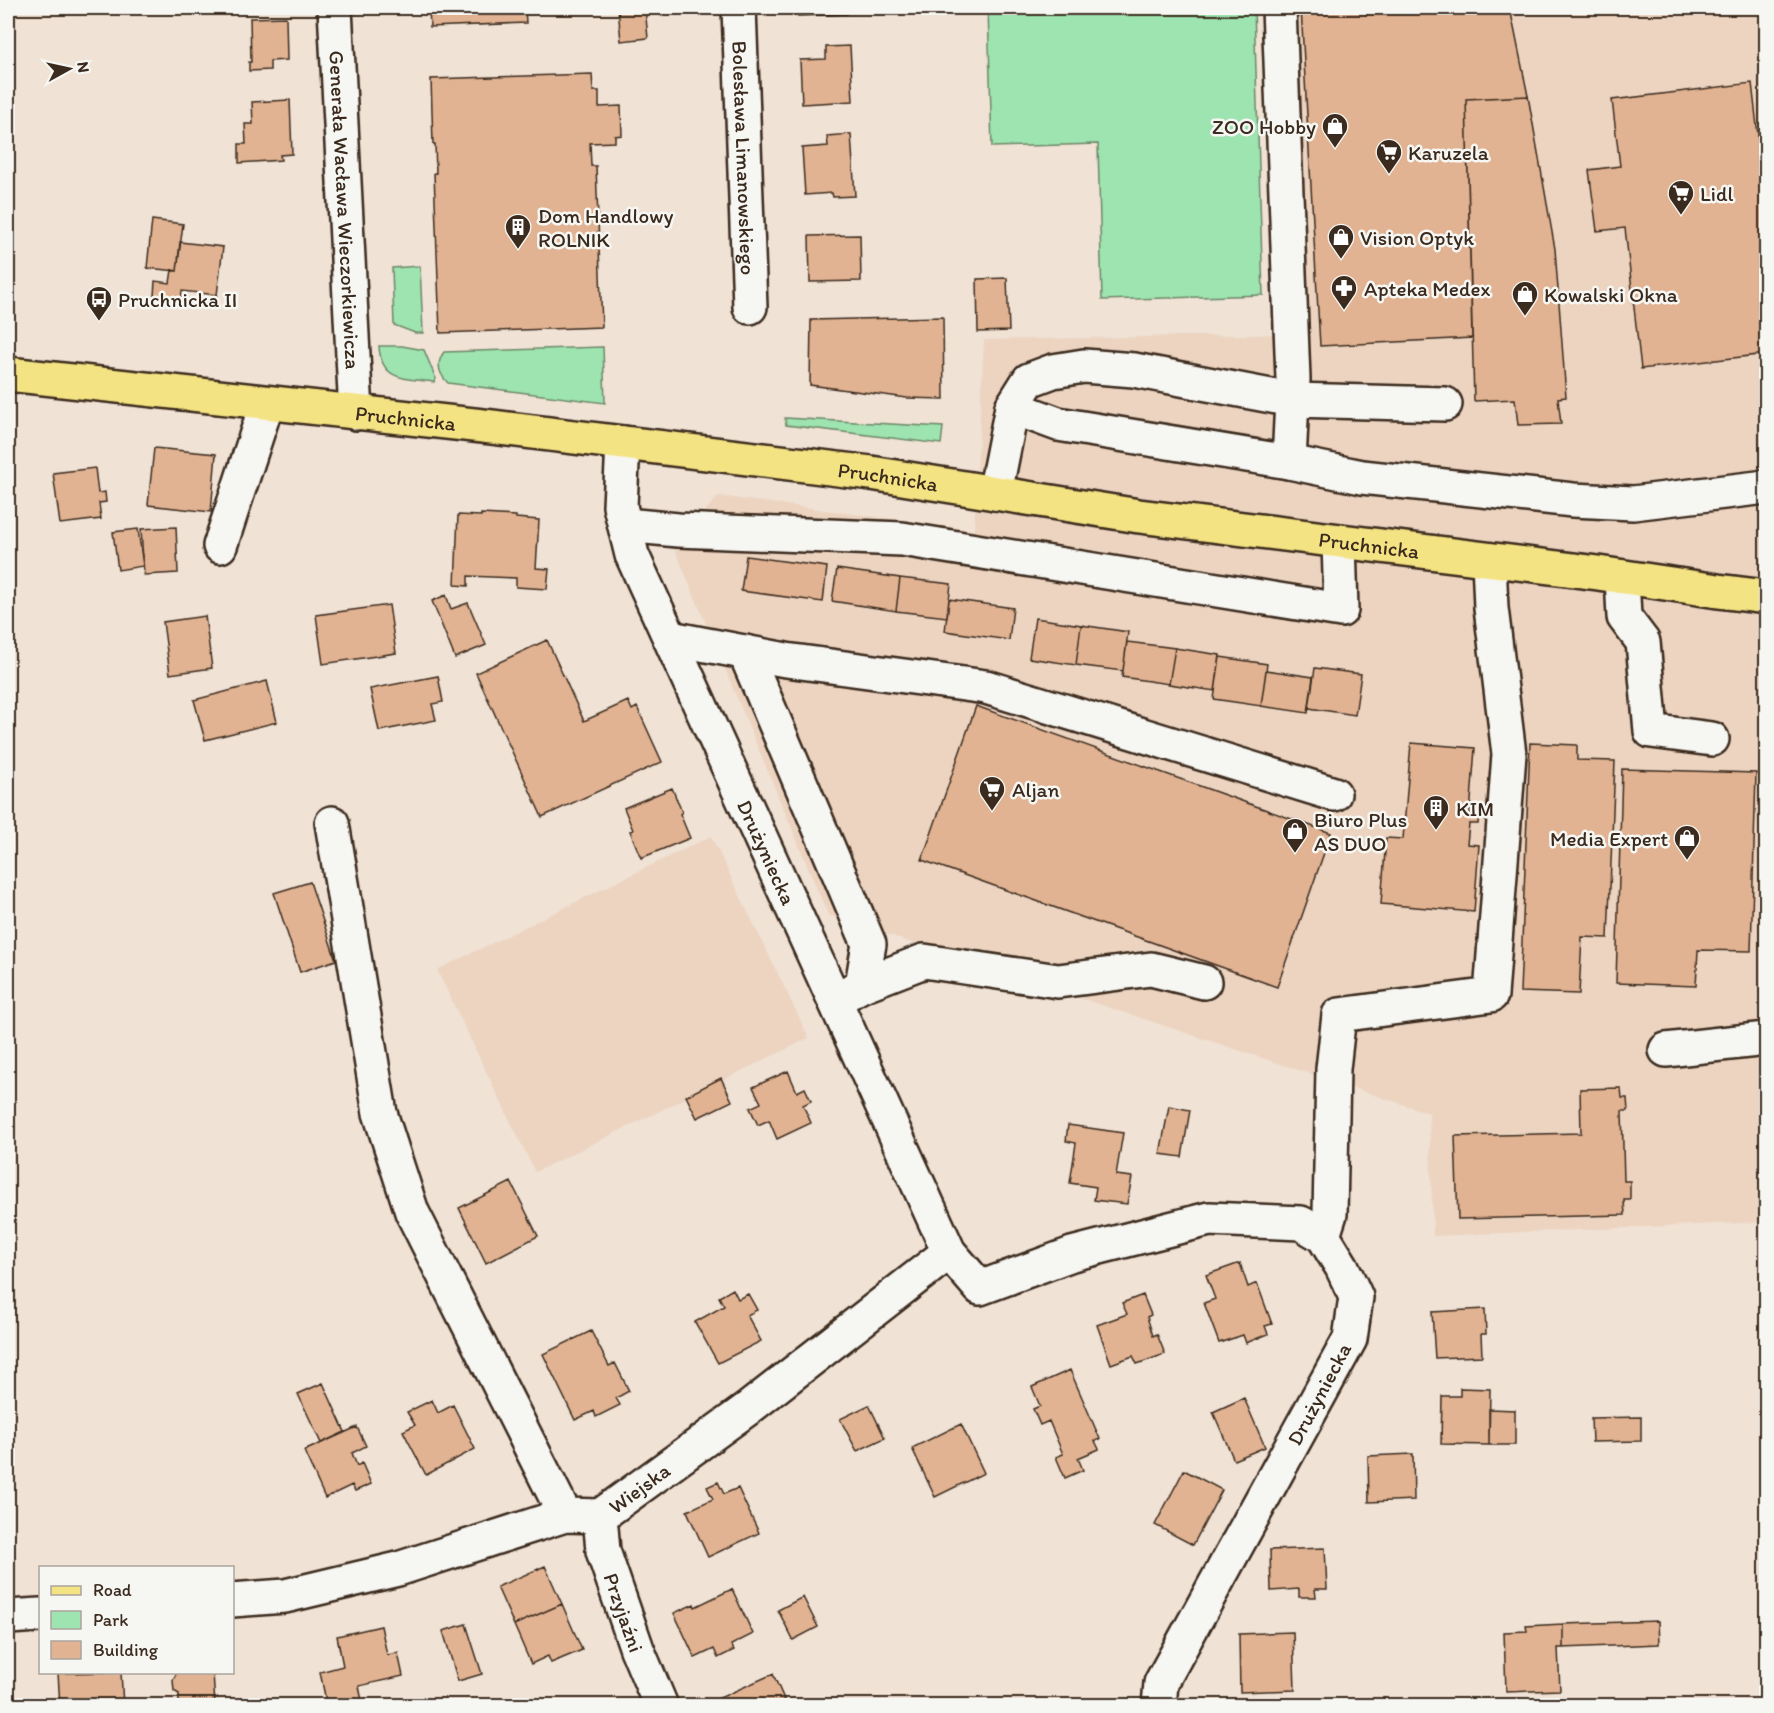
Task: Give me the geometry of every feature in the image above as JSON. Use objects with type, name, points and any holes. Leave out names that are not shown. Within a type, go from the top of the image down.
[{"type":"main road","name":"Pruchnicka","points":[[8,374],[623,442],[871,473],[1139,516],[1767,597]]},
{"type":"street","name":"Generała Wacława Wieczorkiewicza","points":[[335,8],[356,413]]},
{"type":"street","name":"Bolesława Limanowskiego","points":[[739,8],[750,307]]},
{"type":"street","points":[[1279,8],[1293,379],[1288,462]]},
{"type":"street","points":[[995,493],[1012,407],[1029,380],[1053,371],[1084,366],[1134,370],[1292,400],[1445,404]]},
{"type":"street","points":[[220,546],[267,403]]},
{"type":"street","points":[[1012,407],[1058,424],[1288,462],[1362,477],[1573,500],[1633,503],[1767,488]]},
{"type":"street","name":"Drużyniecka","points":[[623,442],[620,506],[632,555],[670,638],[848,992],[949,1251],[980,1288],[1072,1254],[1209,1219],[1301,1223],[1323,1236],[1342,1267],[1356,1297],[1350,1339],[1161,1683],[1160,1706]]},
{"type":"street","points":[[625,525],[678,530],[903,539],[1341,610],[1339,541]]},
{"type":"street","points":[[1323,1236],[1330,1214],[1333,1070],[1339,1015],[1491,995],[1509,754],[1491,608],[1489,560]]},
{"type":"street","points":[[1622,577],[1624,617],[1643,642],[1651,731],[1712,739]]},
{"type":"street","points":[[670,638],[786,660],[986,687],[1334,794]]},
{"type":"street","points":[[745,652],[869,944],[848,992]]},
{"type":"street","points":[[332,823],[380,1113],[412,1212],[565,1515]]},
{"type":"street","points":[[848,992],[924,961],[1058,981],[1151,969],[1204,982]]},
{"type":"street","points":[[1666,1050],[1767,1039]]},
{"type":"street","name":"Wiejska","points":[[234,1600],[285,1596],[398,1569],[565,1515],[600,1516],[750,1407],[949,1251]]},
{"type":"street","name":"Przyjaźni","points":[[600,1516],[603,1551],[637,1649],[661,1706]]},
{"type":"street","points":[[8,1617],[39,1615]]},
{"type":"shaded area","points":[[1277,8],[1766,8],[1766,1222],[1433,1236],[1429,1113],[828,915],[673,545],[719,496],[974,530],[984,340],[1290,334]]},
{"type":"shaded area","points":[[711,836],[809,1038],[535,1172],[437,970]]},
{"type":"green space","points":[[988,8],[1254,8],[1263,295],[1102,300],[1098,144],[992,147]]},
{"type":"green space","points":[[420,266],[423,333],[415,333],[394,325],[392,268]]},
{"type":"green space","points":[[379,346],[402,346],[424,350],[436,379],[434,382],[414,380],[390,372],[381,358]]},
{"type":"green space","points":[[603,347],[605,403],[448,383],[442,376],[440,368],[440,360],[444,352]]},
{"type":"green space","points":[[785,418],[943,427],[941,444],[786,425]]},
{"type":"building","points":[[429,8],[525,8],[526,23],[430,27]]},
{"type":"building","points":[[618,8],[645,8],[648,38],[621,41]]},
{"type":"building","points":[[798,8],[847,8],[847,14],[798,16]]},
{"type":"building","name":"Karuzela","points":[[1301,8],[1510,8],[1528,96],[1466,99],[1472,338],[1320,346]]},
{"type":"building","points":[[286,17],[287,60],[270,61],[270,70],[249,71],[249,62],[251,62],[250,18]]},
{"type":"building","points":[[850,46],[853,101],[802,104],[800,60],[826,59],[826,47]]},
{"type":"building","name":"Dom Handlowy ROLNIK","points":[[592,74],[593,91],[599,91],[599,107],[621,106],[622,135],[615,136],[615,142],[590,143],[591,166],[596,166],[602,327],[440,333],[431,79]]},
{"type":"building","name":"Lidl","points":[[1752,83],[1766,205],[1766,354],[1641,369],[1625,228],[1597,231],[1589,170],[1620,166],[1612,100]]},
{"type":"building","points":[[1528,96],[1555,249],[1566,397],[1558,398],[1561,424],[1518,425],[1515,399],[1474,401],[1466,99]]},
{"type":"building","points":[[290,100],[292,154],[280,155],[281,160],[239,163],[239,144],[246,144],[245,124],[253,124],[252,102]]},
{"type":"building","points":[[851,134],[855,196],[833,197],[832,193],[805,195],[802,148],[828,146],[827,136]]},
{"type":"building","points":[[8,220],[12,220],[8,267]]},
{"type":"building","points":[[152,220],[183,224],[177,271],[147,268]]},
{"type":"building","points":[[860,235],[861,281],[810,282],[809,236]]},
{"type":"building","points":[[180,242],[223,247],[217,295],[182,291],[181,299],[154,296],[155,281],[170,283],[172,270],[177,271]]},
{"type":"building","points":[[1007,278],[1009,331],[978,332],[977,279]]},
{"type":"building","points":[[943,317],[944,399],[907,398],[810,385],[811,320]]},
{"type":"building","points":[[154,448],[216,454],[211,512],[148,505]]},
{"type":"building","points":[[95,468],[98,493],[105,492],[106,502],[99,503],[101,519],[60,524],[53,473]]},
{"type":"building","points":[[481,514],[539,520],[536,568],[549,569],[547,589],[516,587],[516,578],[468,576],[468,586],[455,585],[458,515],[481,516]]},
{"type":"building","points":[[176,527],[178,573],[144,575],[141,529]]},
{"type":"building","points":[[138,529],[143,566],[118,570],[113,532]]},
{"type":"building","points":[[746,556],[827,567],[823,602],[741,591]]},
{"type":"building","points":[[837,569],[900,578],[896,611],[832,601]]},
{"type":"building","points":[[900,578],[951,584],[947,617],[896,611]]},
{"type":"building","points":[[446,595],[451,609],[468,603],[486,645],[455,658],[432,601]]},
{"type":"building","points":[[949,599],[1013,608],[1009,640],[945,631]]},
{"type":"building","points":[[389,605],[396,653],[323,664],[316,615]]},
{"type":"building","points":[[205,616],[212,668],[170,674],[163,622]]},
{"type":"building","points":[[1035,618],[1081,625],[1076,665],[1029,658]]},
{"type":"building","points":[[1081,625],[1128,632],[1123,671],[1076,665]]},
{"type":"building","points":[[547,640],[584,721],[628,701],[632,710],[637,707],[662,762],[542,817],[476,673]]},
{"type":"building","points":[[1127,642],[1175,648],[1169,684],[1122,677]]},
{"type":"building","points":[[1175,648],[1220,655],[1215,691],[1169,684]]},
{"type":"building","points":[[1220,657],[1267,664],[1261,706],[1214,699]]},
{"type":"building","points":[[1315,668],[1361,674],[1355,715],[1309,708]]},
{"type":"building","points":[[1266,670],[1313,677],[1308,713],[1261,706]]},
{"type":"building","points":[[438,676],[443,702],[432,704],[436,720],[379,731],[370,689]]},
{"type":"building","points":[[267,681],[277,722],[205,740],[194,700]]},
{"type":"building","points":[[976,706],[1331,833],[1277,987],[922,860]]},
{"type":"building","name":"KIM","points":[[1411,743],[1475,748],[1470,814],[1479,814],[1478,824],[1469,824],[1467,844],[1479,845],[1474,912],[1381,904],[1386,838],[1403,839]]},
{"type":"building","points":[[1530,743],[1577,745],[1577,760],[1615,761],[1608,938],[1582,937],[1579,994],[1520,992]]},
{"type":"building","name":"Media Expert","points":[[1622,769],[1756,773],[1751,951],[1698,950],[1696,986],[1616,983]]},
{"type":"building","points":[[672,788],[690,838],[641,858],[624,808]]},
{"type":"building","points":[[310,882],[336,960],[300,972],[274,893]]},
{"type":"building","points":[[788,1071],[797,1092],[805,1088],[811,1101],[803,1105],[811,1123],[777,1139],[769,1120],[758,1125],[750,1108],[761,1103],[753,1087]]},
{"type":"building","points":[[721,1078],[732,1101],[697,1118],[686,1096]]},
{"type":"building","points":[[1621,1088],[1622,1098],[1627,1098],[1628,1111],[1622,1111],[1624,1181],[1630,1181],[1630,1200],[1624,1200],[1625,1215],[1458,1219],[1455,1136],[1581,1133],[1580,1089]]},
{"type":"building","points":[[1169,1106],[1190,1110],[1182,1157],[1160,1154]]},
{"type":"building","points":[[1068,1125],[1123,1133],[1116,1175],[1132,1177],[1127,1204],[1094,1200],[1096,1187],[1070,1183],[1076,1143],[1066,1141]]},
{"type":"building","points":[[511,1182],[538,1236],[486,1263],[459,1208]]},
{"type":"building","points":[[1240,1263],[1248,1287],[1257,1283],[1272,1324],[1265,1326],[1268,1334],[1246,1343],[1243,1335],[1219,1343],[1204,1303],[1215,1299],[1206,1275]]},
{"type":"building","points":[[733,1289],[738,1299],[748,1294],[757,1310],[747,1315],[761,1341],[718,1363],[695,1322],[724,1306],[719,1297]]},
{"type":"building","points":[[1143,1295],[1151,1315],[1147,1317],[1153,1336],[1157,1334],[1165,1354],[1137,1364],[1133,1356],[1111,1364],[1097,1325],[1127,1314],[1122,1303]]},
{"type":"building","points":[[1485,1309],[1486,1334],[1481,1334],[1482,1356],[1435,1358],[1432,1312]]},
{"type":"building","points":[[591,1331],[609,1366],[615,1363],[629,1391],[616,1398],[620,1405],[596,1417],[594,1411],[575,1420],[543,1354]]},
{"type":"building","points":[[1070,1370],[1100,1439],[1095,1441],[1099,1449],[1078,1458],[1083,1470],[1065,1478],[1056,1457],[1063,1454],[1049,1421],[1040,1425],[1033,1409],[1040,1406],[1032,1387]]},
{"type":"building","points":[[323,1383],[345,1432],[321,1443],[298,1394]]},
{"type":"building","points":[[1460,1388],[1490,1389],[1489,1445],[1441,1444],[1442,1396],[1460,1396]]},
{"type":"building","points":[[1244,1398],[1265,1447],[1234,1460],[1213,1412]]},
{"type":"building","points":[[432,1400],[438,1413],[453,1405],[475,1449],[426,1475],[403,1431],[415,1425],[407,1412]]},
{"type":"building","points":[[869,1405],[885,1438],[857,1451],[840,1419]]},
{"type":"building","points":[[1489,1409],[1515,1410],[1515,1445],[1489,1445]]},
{"type":"building","points":[[1641,1417],[1641,1441],[1592,1442],[1591,1418]]},
{"type":"building","points":[[961,1424],[984,1473],[935,1497],[912,1448]]},
{"type":"building","points":[[357,1427],[366,1446],[352,1453],[357,1466],[362,1463],[371,1484],[355,1491],[352,1485],[325,1498],[304,1451]]},
{"type":"building","points":[[1413,1454],[1414,1500],[1369,1502],[1368,1456]]},
{"type":"building","points":[[1184,1470],[1222,1490],[1193,1545],[1155,1525]]},
{"type":"building","points":[[718,1482],[724,1494],[738,1488],[759,1533],[708,1557],[687,1511],[713,1499],[707,1487]]},
{"type":"building","points":[[1325,1548],[1327,1589],[1315,1589],[1316,1597],[1299,1597],[1299,1589],[1271,1591],[1270,1550]]},
{"type":"building","points":[[545,1566],[562,1604],[514,1625],[497,1587]]},
{"type":"building","points":[[732,1589],[753,1634],[731,1645],[734,1650],[718,1658],[714,1649],[695,1658],[674,1613],[694,1604],[695,1607]]},
{"type":"building","points":[[803,1597],[818,1627],[793,1640],[778,1610]]},
{"type":"building","points":[[562,1604],[582,1650],[551,1663],[548,1656],[531,1664],[514,1625]]},
{"type":"building","points":[[1658,1621],[1659,1644],[1563,1648],[1563,1624]]},
{"type":"building","points":[[466,1624],[482,1674],[458,1681],[443,1631]]},
{"type":"building","points":[[1563,1624],[1563,1648],[1558,1648],[1560,1690],[1506,1692],[1504,1632],[1527,1631],[1526,1626]]},
{"type":"building","points":[[381,1626],[387,1655],[398,1653],[403,1676],[359,1686],[363,1706],[327,1706],[320,1672],[343,1666],[337,1636]]},
{"type":"building","points":[[1293,1632],[1295,1690],[1240,1692],[1239,1634]]},
{"type":"building","points":[[58,1674],[121,1674],[123,1706],[60,1706]]},
{"type":"building","points":[[176,1674],[213,1674],[215,1706],[179,1706],[179,1694],[174,1691],[173,1680]]},
{"type":"building","points":[[773,1674],[787,1706],[707,1706],[706,1704]]},
{"type":"place","name":"ZOO Hobby","points":[[1335,149]]},
{"type":"place","name":"Karuzela","points":[[1389,175]]},
{"type":"place","name":"Lidl","points":[[1681,216]]},
{"type":"place","name":"Dom Handlowy ROLNIK","points":[[518,250]]},
{"type":"place","name":"Vision Optyk","points":[[1341,260]]},
{"type":"place","name":"Apteka Medex","points":[[1344,311]]},
{"type":"place","name":"Kowalski Okna","points":[[1525,317]]},
{"type":"place","name":"Pruchnicka II","points":[[99,322]]},
{"type":"place","name":"Aljan","points":[[992,812]]},
{"type":"place","name":"KIM","points":[[1436,831]]},
{"type":"place","name":"Biuro Plus AS DUO","points":[[1295,854]]},
{"type":"place","name":"Media Expert","points":[[1687,861]]}]
